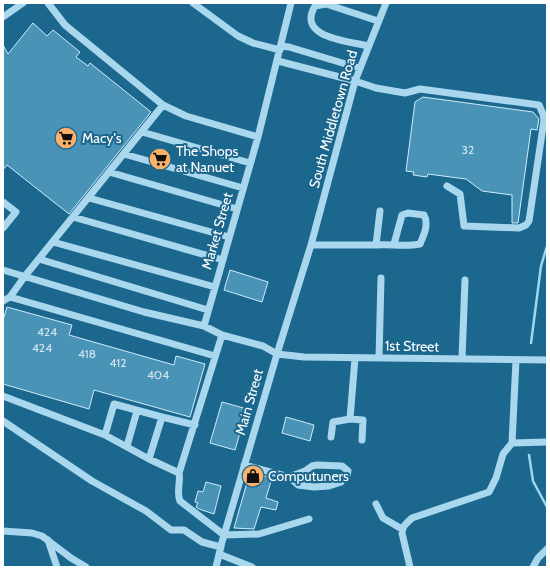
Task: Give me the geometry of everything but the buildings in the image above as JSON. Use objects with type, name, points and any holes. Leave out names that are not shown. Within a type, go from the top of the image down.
[{"type":"street","points":[[3,17],[23,3]]},
{"type":"street","points":[[48,3],[65,25],[163,106],[186,116],[258,137]]},
{"type":"street","points":[[193,3],[238,36],[253,43],[280,48],[289,47],[359,68]]},
{"type":"street","name":"Market Street","points":[[204,326],[258,137],[278,61],[291,3]]},
{"type":"street","name":"South Middletown Road","points":[[311,245],[359,68],[386,3]]},
{"type":"street","points":[[368,46],[332,39],[321,33],[314,28],[311,23],[312,10],[315,6],[326,4],[378,21]]},
{"type":"street","points":[[278,61],[376,88],[405,93],[420,89],[539,105],[544,120],[528,221],[526,225],[519,228],[464,226],[460,194],[447,186]]},
{"type":"street","points":[[3,301],[53,242],[163,106]]},
{"type":"street","points":[[142,132],[250,163]]},
{"type":"street","points":[[124,154],[243,188]]},
{"type":"street","points":[[110,172],[237,209]]},
{"type":"street","points":[[89,198],[229,237]]},
{"type":"street","points":[[3,202],[16,212],[3,228]]},
{"type":"street","points":[[376,245],[380,211]]},
{"type":"street","points":[[311,245],[394,244],[413,246],[420,244],[425,234],[426,224],[424,215],[408,213],[402,215],[394,244]]},
{"type":"street","points":[[74,216],[222,260]]},
{"type":"street","points":[[53,242],[215,287]]},
{"type":"street","name":"Main Street","points":[[216,567],[244,465],[311,245]]},
{"type":"street","points":[[39,259],[208,310]]},
{"type":"street","points":[[3,270],[144,312],[204,326],[222,335],[263,346],[277,354]]},
{"type":"street","points":[[379,358],[381,278]]},
{"type":"street","points":[[462,359],[466,280]]},
{"type":"street","points":[[7,296],[216,356]]},
{"type":"street","points":[[222,335],[179,473],[180,478],[178,497],[224,535],[259,534],[309,519]]},
{"type":"street","name":"1st Street","points":[[277,354],[304,357],[547,360]]},
{"type":"street","points":[[350,419],[355,358]]},
{"type":"street","points":[[401,567],[410,566],[404,546],[402,529],[412,518],[489,492],[494,482],[503,454],[512,443],[516,360]]},
{"type":"street","points":[[3,396],[105,435],[148,459],[179,473]]},
{"type":"street","points":[[105,435],[114,404],[195,425]]},
{"type":"street","points":[[127,446],[138,411]]},
{"type":"street","points":[[148,459],[162,417]]},
{"type":"street","points":[[332,437],[333,422],[350,419],[363,420],[362,440]]},
{"type":"street","points":[[3,421],[92,481],[146,511],[171,530],[184,530],[202,542],[252,567]]},
{"type":"street","points":[[512,443],[547,442]]},
{"type":"street","points":[[244,465],[289,477],[298,485],[314,487],[329,486],[341,482],[347,475],[348,471],[342,466],[317,465],[289,477]]},
{"type":"street","points":[[376,504],[383,518],[402,529]]},
{"type":"street","points":[[3,531],[32,533],[48,540],[85,567]]},
{"type":"street","points":[[48,540],[57,567]]},
{"type":"street","points":[[534,567],[538,558],[545,551]]},
{"type":"waterway","points":[[531,343],[541,266],[547,246]]},
{"type":"waterway","points":[[529,455],[533,481],[547,507]]},
{"type":"place","name":"Macy's","points":[[66,138]]},
{"type":"place","name":"The Shops at Nanuet","points":[[160,159]]},
{"type":"place","name":"Computuners","points":[[253,476]]}]
